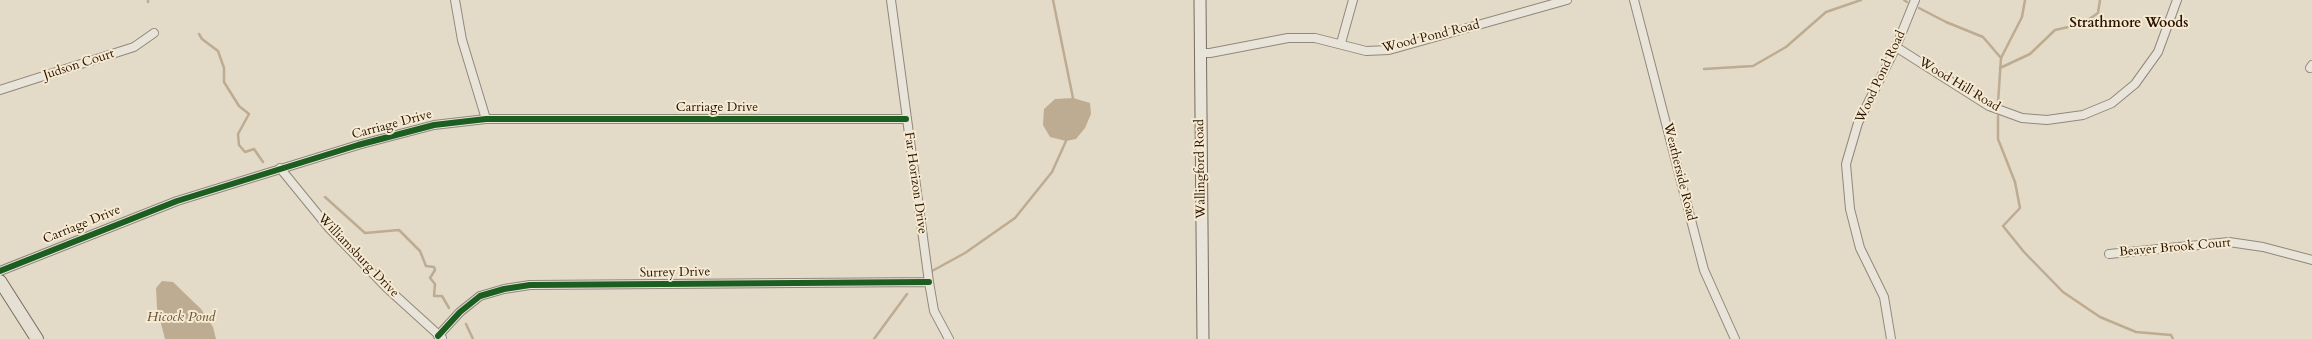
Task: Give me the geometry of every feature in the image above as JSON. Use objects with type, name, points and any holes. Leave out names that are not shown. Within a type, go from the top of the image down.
[{"type":"main road","points":[[0,281],[37,339]]},
{"type":"street","points":[[455,0],[462,40],[486,119]]},
{"type":"street","name":"Far Horizon Drive","points":[[891,0],[929,282],[934,311],[949,339]]},
{"type":"street","name":"Wallingford Road","points":[[1200,0],[1203,339]]},
{"type":"street","points":[[1341,43],[1353,0]]},
{"type":"street","name":"Wood Pond Road","points":[[1200,53],[1210,53],[1288,38],[1315,38],[1341,43],[1366,51],[1389,50],[1567,0]]},
{"type":"street","name":"Weatherside Road","points":[[1634,0],[1704,270],[1736,339]]},
{"type":"street","name":"Wood Pond Road","points":[[1891,339],[1884,297],[1860,248],[1850,209],[1846,164],[1858,122],[1896,47],[1915,0]]},
{"type":"street","name":"Wood Hill Road","points":[[1896,47],[1989,106],[2022,118],[2047,120],[2083,115],[2112,103],[2135,84],[2158,52],[2177,0]]},
{"type":"street","name":"Judson Court","points":[[0,90],[134,47],[154,33]]},
{"type":"street","name":"Carriage Drive","points":[[0,271],[177,200],[280,168],[434,125],[486,119],[906,119]]},
{"type":"street","name":"Williamsburg Drive","points":[[280,168],[329,228],[440,337]]},
{"type":"street","name":"Beaver Brook Court","points":[[2109,254],[2229,242],[2263,246],[2312,260]]},
{"type":"street","name":"Surrey Drive","points":[[440,337],[460,312],[480,296],[504,289],[530,285],[929,282]]},
{"type":"water","points":[[1073,98],[1090,103],[1091,114],[1085,128],[1076,139],[1066,141],[1050,137],[1043,125],[1044,109],[1055,99]]},
{"type":"water","name":"Hicock Pond","points":[[162,281],[173,282],[201,309],[213,327],[216,339],[165,339],[157,308],[156,288]]},
{"type":"waterway","points":[[1053,0],[1073,98]]},
{"type":"waterway","points":[[1704,69],[1753,66],[1786,47],[1826,12],[1861,0]]},
{"type":"waterway","points":[[1998,103],[2001,58],[2022,17],[2025,0]]},
{"type":"waterway","points":[[2000,68],[2030,54],[2055,30],[2082,24],[2098,13],[2100,0]]},
{"type":"waterway","points":[[1919,8],[1946,22],[1983,37],[2001,58]]},
{"type":"waterway","points":[[199,34],[202,39],[218,51],[224,68],[224,82],[239,106],[249,114],[238,134],[239,145],[245,152],[254,149],[263,162]]},
{"type":"waterway","points":[[1998,116],[1998,139],[2015,182],[2020,208],[2003,226],[2024,252],[2063,292],[2100,317],[2136,332],[2171,335],[2173,339]]},
{"type":"waterway","points":[[932,271],[965,253],[1015,218],[1052,172],[1066,141]]},
{"type":"waterway","points":[[325,197],[365,233],[399,230],[420,251],[426,266],[434,267],[435,270],[430,278],[435,284],[434,296],[442,296],[449,308]]},
{"type":"waterway","points":[[874,339],[907,294]]},
{"type":"waterway","points":[[466,324],[473,339]]},
{"type":"cycle path","points":[[0,271],[177,201],[358,145],[434,125],[486,119],[906,119]]},
{"type":"cycle path","points":[[438,336],[460,312],[480,296],[504,289],[530,285],[929,282]]},
{"type":"district","name":"Strathmore Woods","points":[[2129,24]]}]
